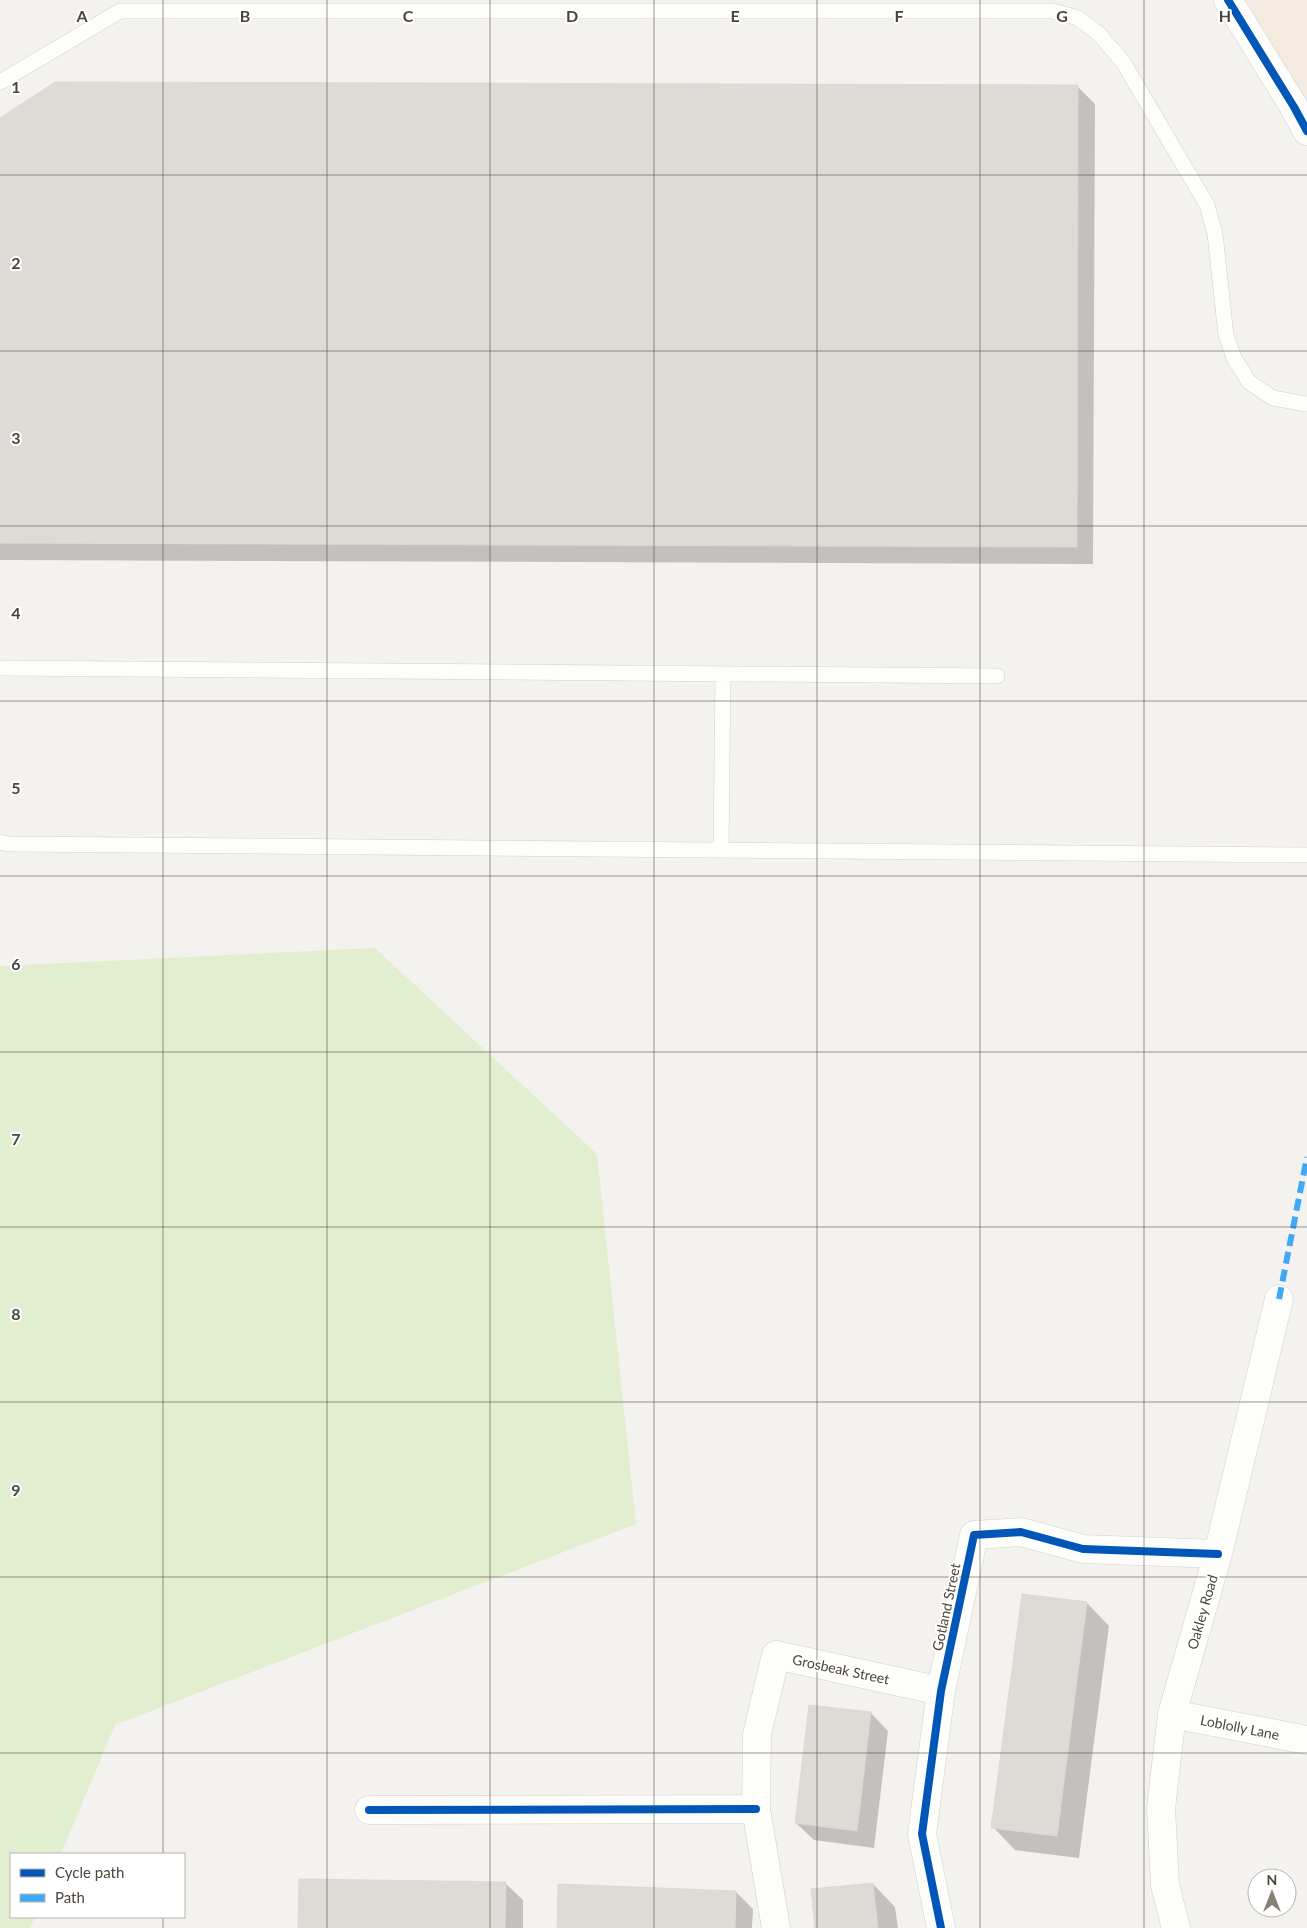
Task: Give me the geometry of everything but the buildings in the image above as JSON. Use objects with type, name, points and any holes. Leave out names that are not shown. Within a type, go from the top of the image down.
[{"type":"street","points":[[1228,0],[1307,131]]},
{"type":"street","name":"Oakley Road","points":[[1176,1928],[1165,1885],[1161,1808],[1172,1714],[1218,1554],[1279,1299]]},
{"type":"street","name":"Gotland Street","points":[[941,1928],[922,1834],[942,1691],[974,1535],[1021,1532],[1083,1549],[1218,1554]]},
{"type":"street","name":"Grosbeak Street","points":[[776,1928],[756,1809],[757,1734],[776,1655],[942,1691]]},
{"type":"street","name":"Loblolly Lane","points":[[1172,1714],[1307,1740]]},
{"type":"street","points":[[369,1810],[756,1809]]},
{"type":"lane","points":[[0,82],[120,11],[1053,11],[1078,18],[1099,34],[1123,62],[1207,206],[1215,234],[1226,335],[1234,358],[1249,382],[1272,398],[1307,404]]},
{"type":"lane","points":[[0,668],[997,676]]},
{"type":"lane","points":[[721,850],[723,674]]},
{"type":"lane","points":[[0,842],[10,844],[1307,854]]},
{"type":"shaded area","points":[[1236,0],[1307,0],[1307,128]]},
{"type":"green space","points":[[375,948],[597,1154],[636,1524],[115,1725],[61,1853],[10,1853],[10,1918],[35,1918],[30,1928],[0,1928],[0,966]]},
{"type":"marked path","points":[[1279,1299],[1307,1157]]},
{"type":"cycle path","points":[[1228,0],[1307,131]]},
{"type":"cycle path","points":[[941,1928],[922,1834],[941,1691],[974,1535],[1021,1532],[1083,1549],[1218,1554]]},
{"type":"cycle path","points":[[369,1810],[756,1809]]}]
